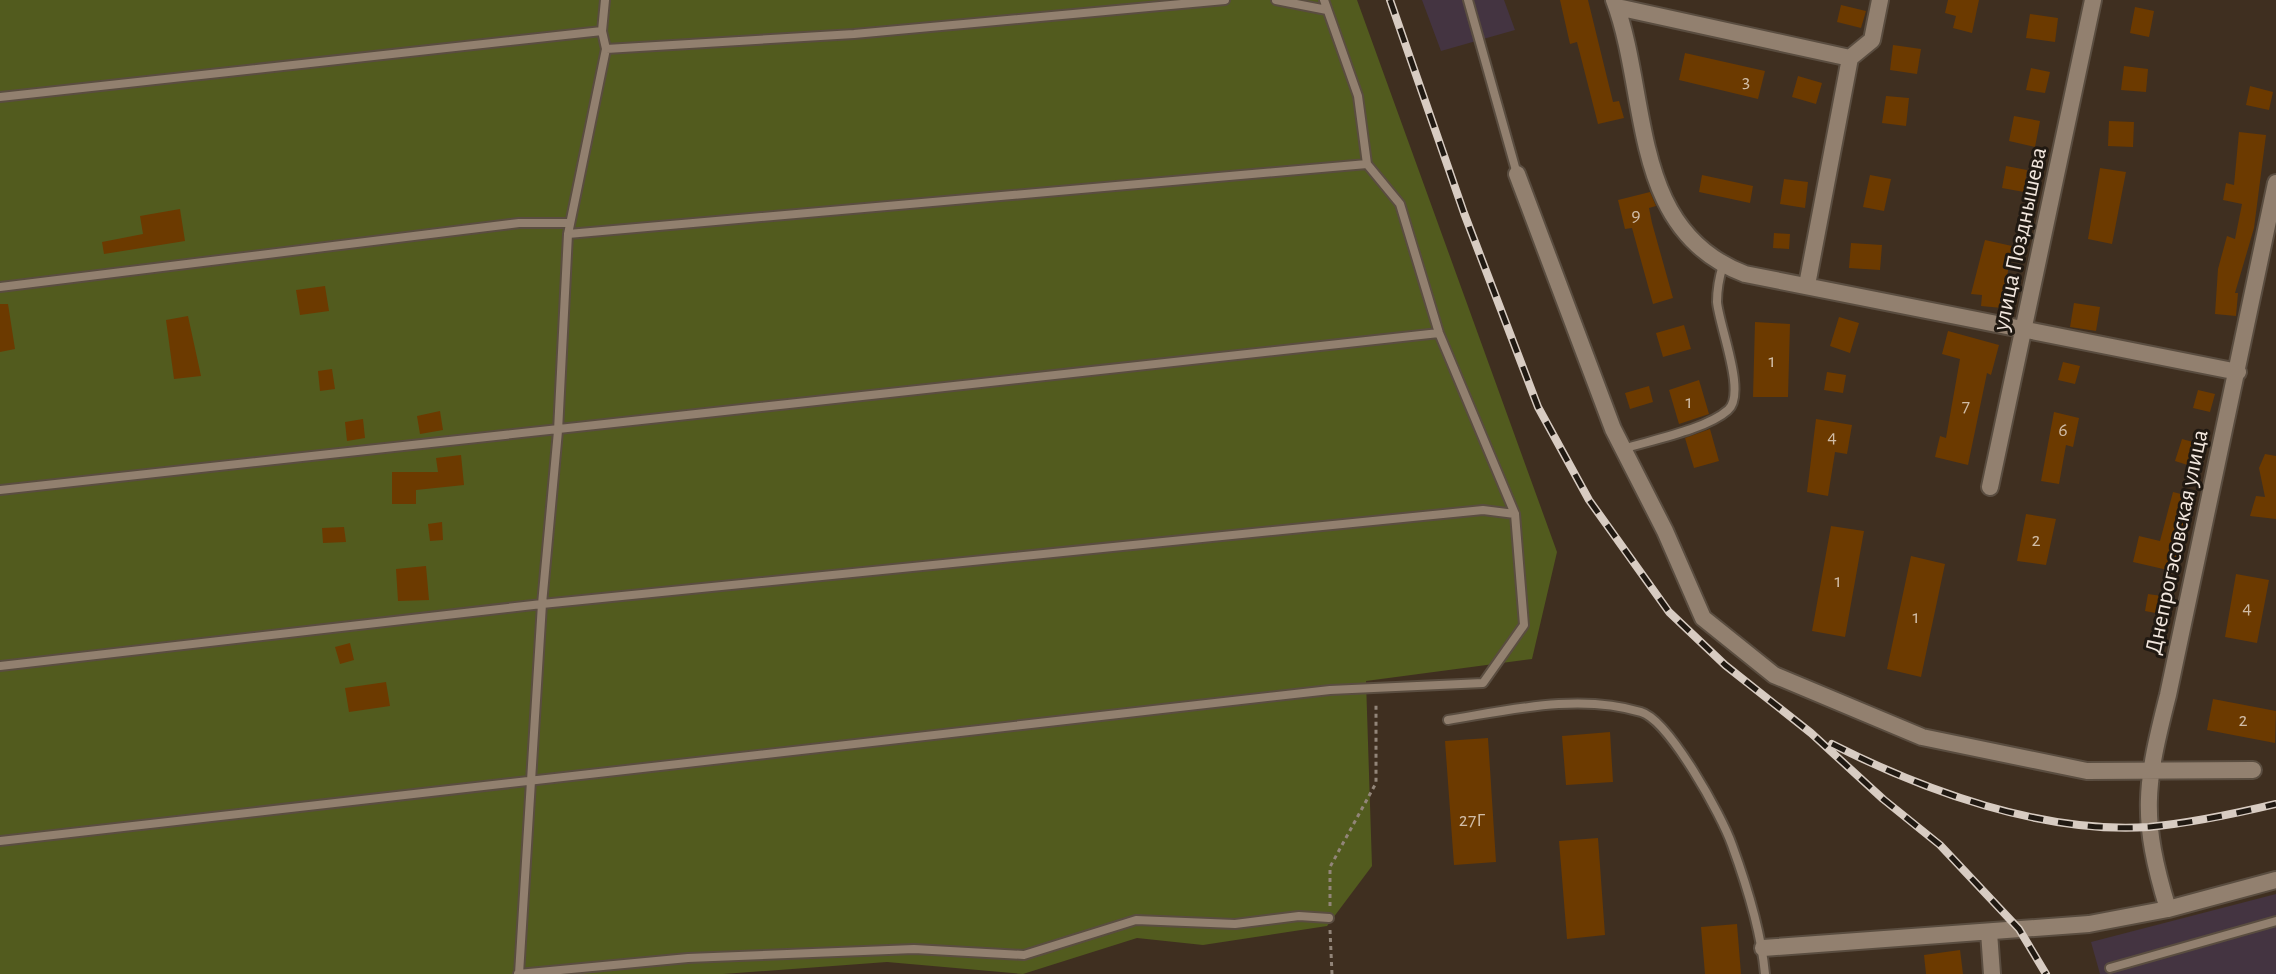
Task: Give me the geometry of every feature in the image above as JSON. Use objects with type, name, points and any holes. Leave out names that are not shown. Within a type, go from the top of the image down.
[{"type":"street","points":[[1807,285],[1850,58],[1872,40],[1880,0]]},
{"type":"street","name":"улица Позднышева","points":[[1990,487],[2026,332],[2093,0]]},
{"type":"street","points":[[1850,58],[1616,3],[1647,155],[1660,188],[1675,220],[1723,265],[1745,274],[2238,372]]},
{"type":"street","points":[[1517,174],[1623,449],[1703,618],[1774,675],[1922,737],[2087,771],[2253,770]]},
{"type":"street","name":"Днепрогэсовская улица","points":[[2168,909],[2147,827],[2149,769],[2238,372],[2276,183]]},
{"type":"street","points":[[1763,948],[2089,924],[2168,909],[2276,880]]},
{"type":"street","points":[[1989,932],[1992,974]]},
{"type":"lane","points":[[605,0],[602,31],[606,49],[568,234],[558,431],[542,604],[518,974],[688,958],[914,949],[1024,955],[1136,920],[1235,924],[1299,916],[1329,918]]},
{"type":"lane","points":[[606,49],[854,34],[1225,0]]},
{"type":"lane","points":[[0,841],[1330,690],[1483,683],[1524,625],[1515,514],[1439,333],[1400,204],[1367,164],[1358,96],[1325,5],[1276,0]]},
{"type":"lane","points":[[1468,0],[1517,174]]},
{"type":"lane","points":[[0,97],[602,31]]},
{"type":"lane","points":[[568,234],[1367,164]]},
{"type":"lane","points":[[0,287],[519,223],[569,223]]},
{"type":"lane","points":[[1623,449],[1716,418],[1731,409],[1736,398],[1734,383],[1717,304],[1723,265]]},
{"type":"lane","points":[[0,490],[1439,333]]},
{"type":"lane","points":[[0,666],[542,604],[1467,511],[1515,514]]},
{"type":"lane","points":[[1448,720],[1583,702],[1644,712],[1675,741],[1731,841],[1763,948],[1765,974]]},
{"type":"lane","points":[[2110,968],[2276,921]]},
{"type":"path","points":[[1332,974],[1330,867],[1376,783],[1376,688]]},
{"type":"shaded area","points":[[1422,0],[1504,0],[1515,30],[1441,51]]},
{"type":"shaded area","points":[[2276,894],[2276,974],[2100,974],[2091,942]]},
{"type":"green space","points":[[0,0],[1357,0],[1557,552],[1532,659],[1366,681],[1372,866],[1327,926],[1203,945],[1137,938],[1023,974],[887,962],[723,974],[0,974]]},
{"type":"building","points":[[1560,0],[1588,0],[1613,102],[1619,101],[1624,118],[1598,124],[1577,42],[1570,44]]},
{"type":"building","points":[[1948,0],[1979,0],[1972,33],[1953,28],[1956,16],[1945,13]]},
{"type":"building","points":[[1841,5],[1866,11],[1861,28],[1837,22]]},
{"type":"building","points":[[2135,7],[2154,11],[2149,37],[2130,33]]},
{"type":"building","points":[[2030,14],[2058,18],[2055,42],[2026,38]]},
{"type":"building","points":[[1893,45],[1921,49],[1917,74],[1890,70]]},
{"type":"building","points":[[1685,53],[1765,71],[1758,99],[1679,80]]},
{"type":"building","points":[[2124,66],[2148,69],[2146,92],[2121,90]]},
{"type":"building","points":[[2031,68],[2050,72],[2045,93],[2026,90]]},
{"type":"building","points":[[1798,76],[1822,83],[1816,104],[1792,97]]},
{"type":"building","points":[[2250,86],[2273,92],[2269,110],[2246,105]]},
{"type":"building","points":[[1886,96],[1909,98],[1906,126],[1882,123]]},
{"type":"building","points":[[2014,116],[2040,121],[2035,147],[2009,141]]},
{"type":"building","points":[[2109,121],[2134,122],[2133,147],[2108,146]]},
{"type":"building","points":[[2239,132],[2266,135],[2254,228],[2235,293],[2238,293],[2236,316],[2215,314],[2218,269],[2227,236],[2235,239],[2242,204],[2223,200],[2226,183],[2234,185]]},
{"type":"building","points":[[2006,166],[2027,170],[2024,192],[2002,188]]},
{"type":"building","points":[[2100,168],[2126,172],[2112,244],[2088,239]]},
{"type":"building","points":[[1702,175],[1753,186],[1750,203],[1699,192]]},
{"type":"building","points":[[1870,175],[1891,179],[1884,211],[1863,207]]},
{"type":"building","points":[[1784,179],[1808,182],[1805,208],[1780,204]]},
{"type":"building","points":[[1650,192],[1656,206],[1649,208],[1652,223],[1673,298],[1653,304],[1632,228],[1625,229],[1618,200]]},
{"type":"building","points":[[180,209],[185,241],[104,254],[102,242],[143,234],[140,216]]},
{"type":"building","points":[[1774,233],[1790,234],[1789,249],[1773,248]]},
{"type":"building","points":[[1985,240],[2012,246],[2002,308],[1981,306],[1982,295],[1971,294]]},
{"type":"building","points":[[1851,243],[1882,245],[1880,270],[1849,268]]},
{"type":"building","points":[[325,286],[329,311],[300,315],[296,290]]},
{"type":"building","points":[[2074,303],[2100,307],[2096,331],[2070,327]]},
{"type":"building","points":[[0,304],[8,304],[15,349],[0,352]]},
{"type":"building","points":[[188,316],[201,376],[174,379],[166,320]]},
{"type":"building","points":[[1839,317],[1859,323],[1850,353],[1830,346]]},
{"type":"building","points":[[1755,322],[1790,324],[1788,397],[1753,397]]},
{"type":"building","points":[[1684,325],[1691,349],[1663,357],[1656,333]]},
{"type":"building","points":[[1948,331],[1999,345],[1991,375],[1987,373],[1968,465],[1935,457],[1940,436],[1946,438],[1960,359],[1942,354]]},
{"type":"building","points":[[2063,362],[2080,366],[2075,384],[2058,380]]},
{"type":"building","points":[[332,369],[335,389],[320,391],[318,371]]},
{"type":"building","points":[[1827,372],[1846,375],[1843,393],[1824,390]]},
{"type":"building","points":[[1699,380],[1709,414],[1679,424],[1669,390]]},
{"type":"building","points":[[1649,386],[1653,402],[1630,409],[1625,393]]},
{"type":"building","points":[[2198,390],[2215,394],[2210,412],[2193,408]]},
{"type":"building","points":[[440,411],[443,430],[420,434],[417,416]]},
{"type":"building","points":[[2054,412],[2079,418],[2073,447],[2066,445],[2059,484],[2041,481]]},
{"type":"building","points":[[363,419],[365,438],[347,441],[345,422]]},
{"type":"building","points":[[1816,419],[1852,425],[1847,454],[1835,452],[1828,496],[1807,492]]},
{"type":"building","points":[[1710,429],[1719,461],[1694,468],[1685,438]]},
{"type":"building","points":[[2182,439],[2204,445],[2197,468],[2175,461]]},
{"type":"building","points":[[2265,454],[2276,456],[2276,519],[2250,516],[2256,496],[2265,497],[2259,468]]},
{"type":"building","points":[[461,455],[464,485],[416,490],[416,504],[392,504],[392,472],[438,472],[436,458]]},
{"type":"building","points":[[2173,492],[2193,497],[2172,571],[2133,562],[2139,536],[2160,541]]},
{"type":"building","points":[[2026,514],[2056,519],[2046,565],[2017,561]]},
{"type":"building","points":[[442,522],[443,540],[430,541],[428,524]]},
{"type":"building","points":[[1831,526],[1864,531],[1845,637],[1812,631]]},
{"type":"building","points":[[344,527],[346,542],[323,543],[322,528]]},
{"type":"building","points":[[1911,556],[1945,564],[1921,677],[1887,669]]},
{"type":"building","points":[[426,566],[429,600],[398,601],[396,569]]},
{"type":"building","points":[[2236,574],[2269,580],[2257,643],[2225,637]]},
{"type":"building","points":[[2148,594],[2169,597],[2166,615],[2145,611]]},
{"type":"building","points":[[350,643],[354,660],[340,664],[335,647]]},
{"type":"building","points":[[386,682],[390,706],[349,712],[345,688]]},
{"type":"building","points":[[2213,699],[2276,711],[2275,743],[2207,730]]},
{"type":"building","points":[[1610,732],[1613,782],[1566,785],[1562,736]]},
{"type":"building","points":[[1488,738],[1496,862],[1454,865],[1445,741]]},
{"type":"building","points":[[1598,838],[1605,935],[1567,939],[1559,841]]},
{"type":"building","points":[[1737,924],[1741,974],[1705,974],[1701,927]]},
{"type":"building","points":[[1960,950],[1963,974],[1926,974],[1924,955]]},
{"type":"railway","points":[[1390,0],[1464,213],[1538,407],[1589,500],[1669,612],[1725,665],[1811,733],[1883,799],[1940,845],[2019,929],[2046,974]]},
{"type":"railway","points":[[1832,744],[1945,793],[1986,806],[2068,824],[2149,827],[2213,818],[2276,804]]}]
